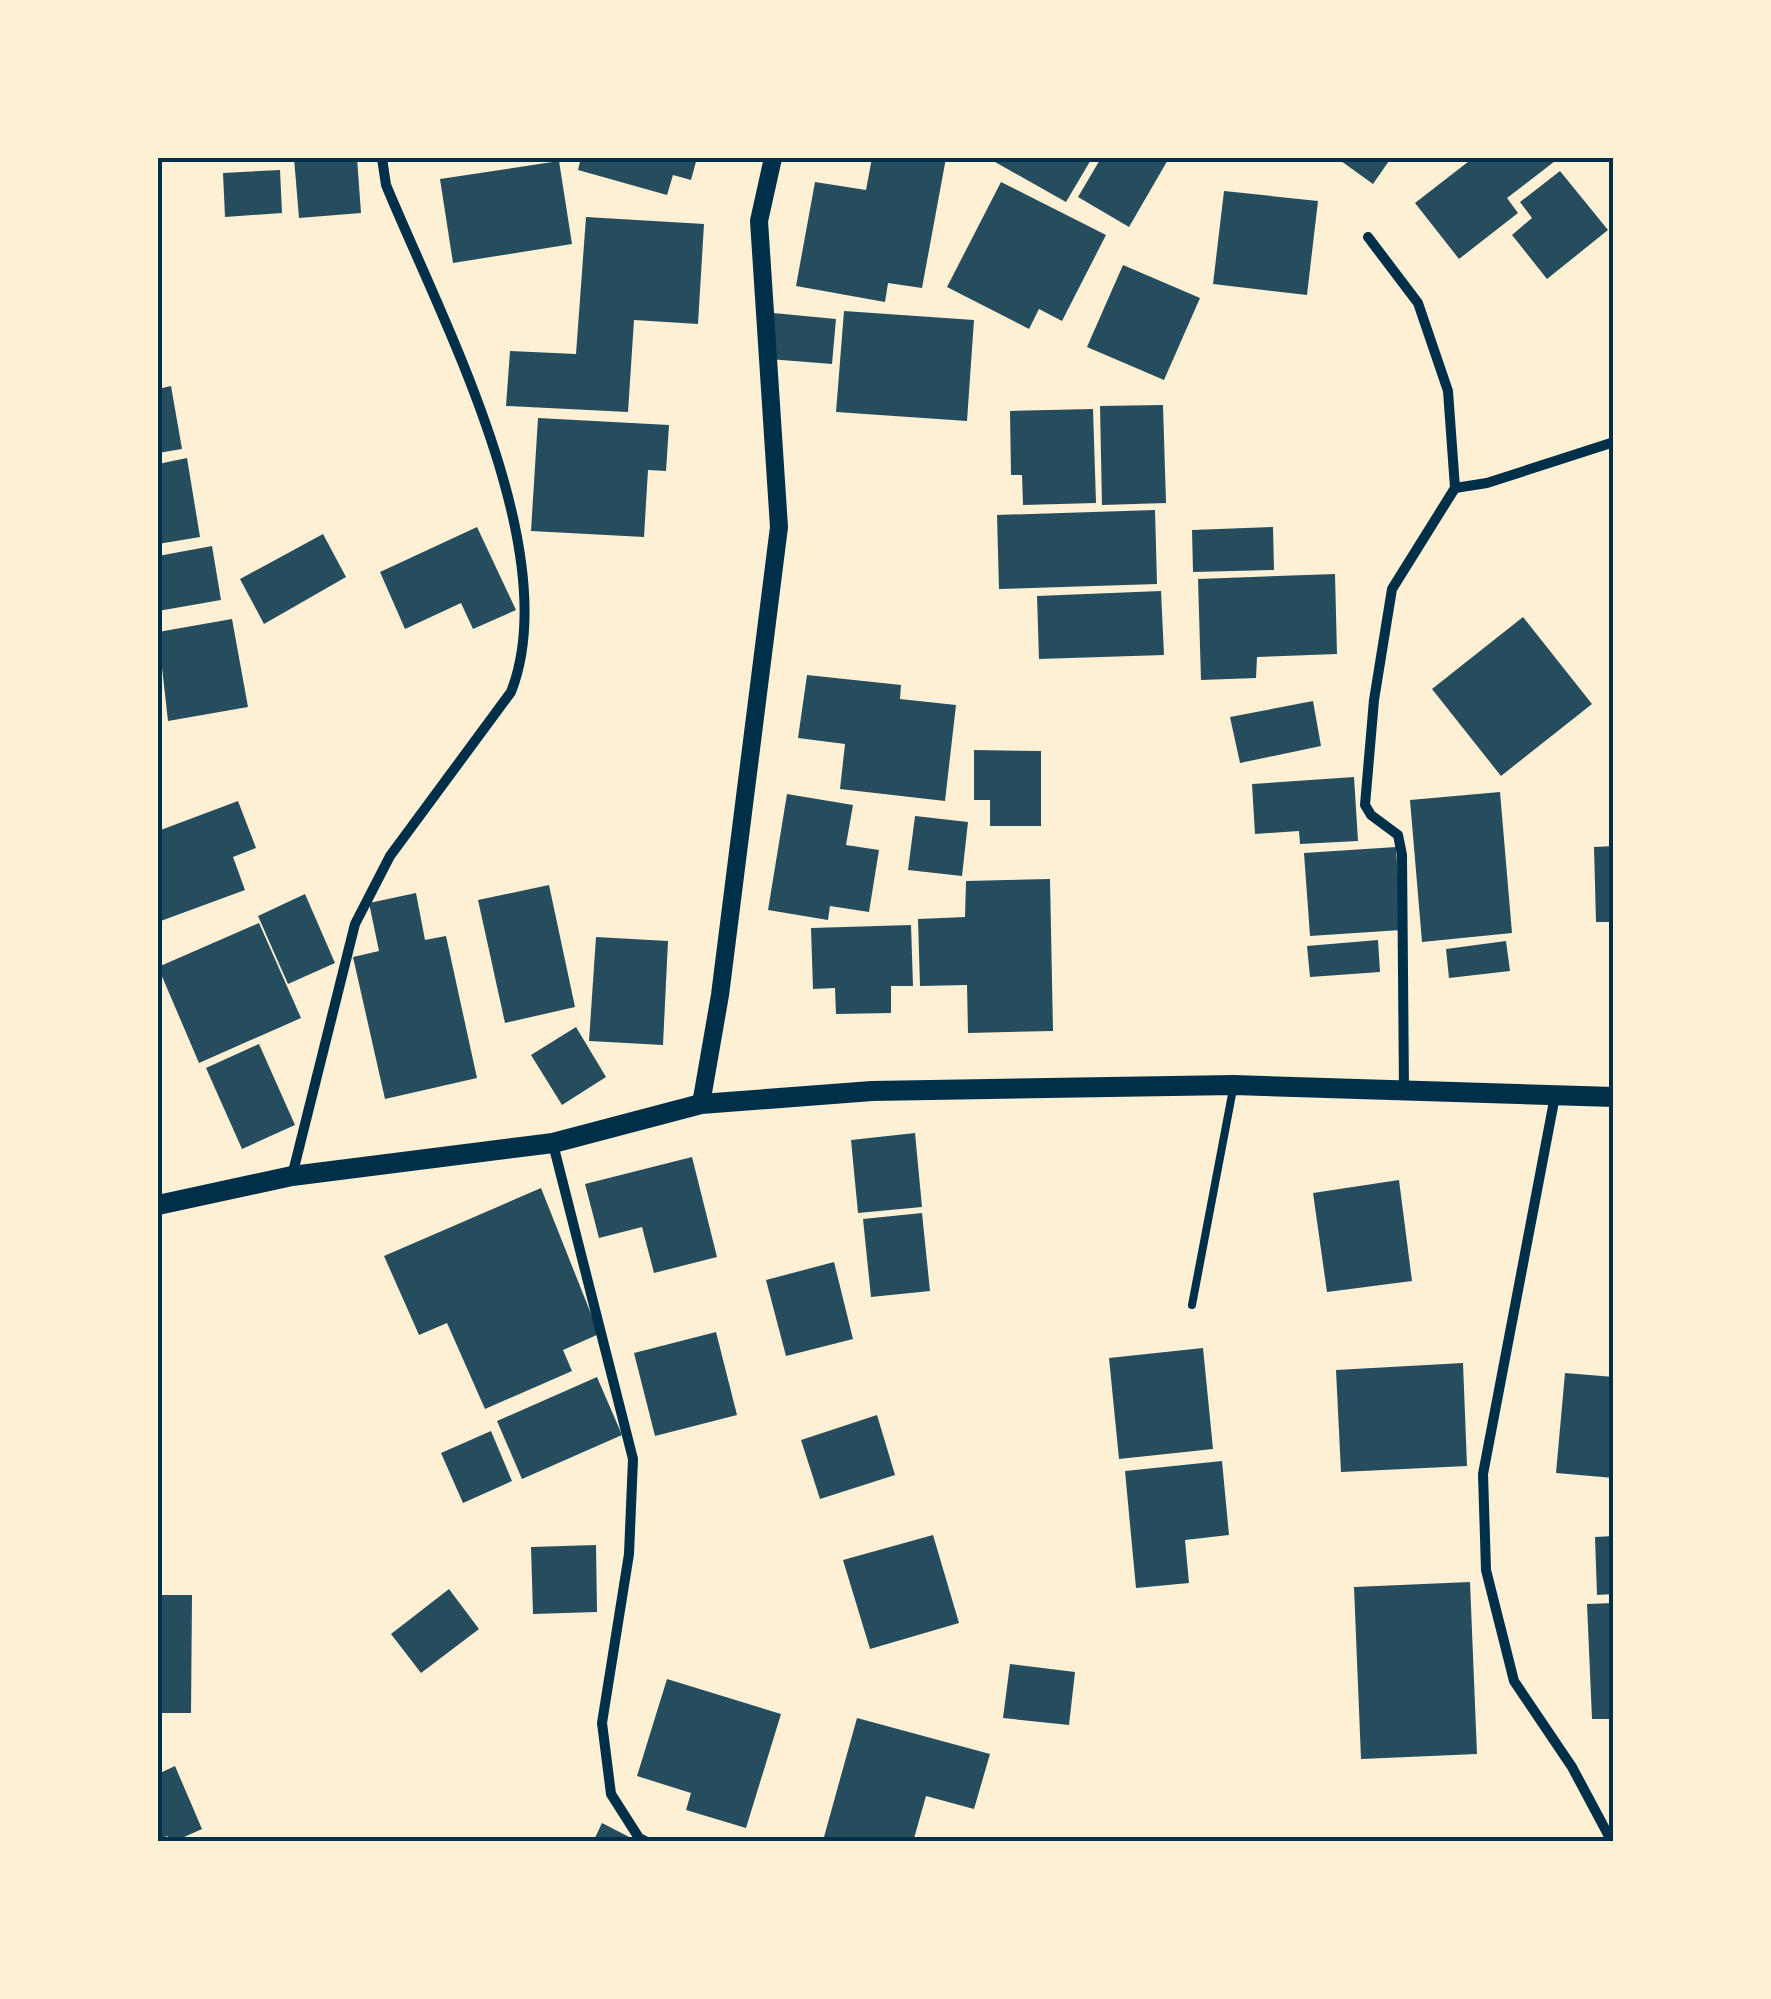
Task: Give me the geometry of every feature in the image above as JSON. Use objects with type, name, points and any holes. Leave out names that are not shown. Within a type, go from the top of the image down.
[{"type":"main road","points":[[158,1205],[292,1176],[553,1143],[701,1104],[872,1091],[1234,1085],[1614,1096]]},
{"type":"street","points":[[292,1176],[355,924],[390,856],[511,692],[521,668],[524,572],[504,472],[386,185],[382,158]]},
{"type":"street","points":[[701,1104],[720,996],[779,527],[759,222],[773,158]]},
{"type":"street","points":[[1368,237],[1418,303],[1448,391],[1455,488],[1441,517],[1421,540],[1392,588],[1364,805],[1371,816],[1398,835],[1402,856],[1404,1090]]},
{"type":"street","points":[[1455,488],[1487,483],[1614,442]]},
{"type":"street","points":[[1555,1095],[1483,1474],[1486,1570],[1514,1681],[1572,1768],[1612,1842]]},
{"type":"street","points":[[553,1143],[633,1459],[630,1554],[602,1722],[611,1794],[639,1838],[647,1842]]},
{"type":"lane","points":[[1192,1304],[1234,1085]]},
{"type":"building","points":[[294,158],[357,158],[361,213],[299,218]]},
{"type":"building","points":[[581,158],[697,158],[691,180],[673,175],[667,195],[578,170]]},
{"type":"building","points":[[872,158],[946,158],[922,288],[888,283],[885,302],[796,286],[815,182],[866,190]]},
{"type":"building","points":[[988,158],[1092,158],[1066,202]]},
{"type":"building","points":[[1101,158],[1169,158],[1129,227],[1078,197]]},
{"type":"building","points":[[1391,158],[1373,184],[1341,161]]},
{"type":"building","points":[[1473,158],[1559,158],[1507,198],[1518,213],[1459,259],[1415,203]]},
{"type":"building","points":[[559,161],[572,244],[453,263],[440,179]]},
{"type":"building","points":[[280,170],[282,213],[225,217],[223,173]]},
{"type":"building","points":[[1560,171],[1608,230],[1547,279],[1512,235],[1532,218],[1520,202]]},
{"type":"building","points":[[1001,182],[1106,235],[1062,321],[1039,309],[1029,329],[947,287]]},
{"type":"building","points":[[1224,191],[1318,201],[1307,295],[1213,284]]},
{"type":"building","points":[[586,217],[704,224],[698,324],[634,320],[628,412],[506,406],[510,351],[576,354]]},
{"type":"building","points":[[1123,265],[1200,298],[1164,380],[1087,347]]},
{"type":"building","points":[[844,311],[974,320],[967,421],[836,412]]},
{"type":"building","points":[[773,313],[836,319],[832,364],[769,359]]},
{"type":"building","points":[[171,386],[182,449],[158,453],[158,389]]},
{"type":"building","points":[[1163,405],[1166,503],[1102,505],[1100,406]]},
{"type":"building","points":[[1093,409],[1096,503],[1023,505],[1022,475],[1011,475],[1010,411]]},
{"type":"building","points":[[538,418],[669,425],[666,471],[648,470],[644,537],[531,531]]},
{"type":"building","points":[[187,458],[200,537],[158,544],[158,464]]},
{"type":"building","points":[[1155,510],[1157,584],[999,589],[997,515]]},
{"type":"building","points":[[477,527],[516,610],[473,629],[461,603],[405,629],[380,572]]},
{"type":"building","points":[[1273,527],[1274,570],[1193,572],[1192,530]]},
{"type":"building","points":[[323,534],[346,577],[264,624],[240,579]]},
{"type":"building","points":[[212,546],[221,600],[158,611],[158,556]]},
{"type":"building","points":[[1335,574],[1337,654],[1257,657],[1256,678],[1201,680],[1198,579]]},
{"type":"building","points":[[1161,591],[1164,655],[1039,659],[1037,596]]},
{"type":"building","points":[[1523,617],[1592,704],[1501,776],[1432,689]]},
{"type":"building","points":[[232,619],[248,707],[168,721],[158,632]]},
{"type":"building","points":[[807,675],[901,685],[900,699],[956,705],[945,801],[840,789],[845,744],[798,738]]},
{"type":"building","points":[[1313,701],[1321,746],[1240,763],[1230,717]]},
{"type":"building","points":[[974,750],[1041,751],[1041,826],[990,826],[990,800],[974,800]]},
{"type":"building","points":[[1354,777],[1358,841],[1300,844],[1299,831],[1255,834],[1252,784]]},
{"type":"building","points":[[1500,792],[1512,933],[1422,942],[1410,800]]},
{"type":"building","points":[[787,794],[853,805],[846,845],[879,850],[869,912],[830,906],[828,920],[768,910]]},
{"type":"building","points":[[238,801],[256,848],[233,857],[245,890],[158,922],[158,831]]},
{"type":"building","points":[[915,816],[968,822],[962,876],[908,870]]},
{"type":"building","points":[[1614,846],[1614,922],[1596,922],[1594,847]]},
{"type":"building","points":[[1396,847],[1401,930],[1310,936],[1304,853]]},
{"type":"building","points":[[1050,879],[1053,1031],[968,1033],[967,985],[920,986],[918,919],[965,917],[966,881]]},
{"type":"building","points":[[549,885],[575,1007],[505,1023],[478,900]]},
{"type":"building","points":[[416,893],[425,940],[446,936],[477,1078],[385,1099],[353,957],[379,951],[369,903]]},
{"type":"building","points":[[305,894],[335,963],[288,984],[258,916]]},
{"type":"building","points":[[259,923],[301,1018],[199,1063],[158,967]]},
{"type":"building","points":[[911,925],[913,986],[891,986],[891,1013],[836,1014],[835,988],[813,989],[811,928]]},
{"type":"building","points":[[596,937],[668,941],[663,1045],[589,1041]]},
{"type":"building","points":[[1378,940],[1380,972],[1310,977],[1307,946]]},
{"type":"building","points":[[1506,941],[1510,971],[1449,978],[1446,949]]},
{"type":"building","points":[[576,1027],[606,1077],[562,1105],[531,1055]]},
{"type":"building","points":[[259,1044],[295,1125],[242,1149],[206,1068]]},
{"type":"building","points":[[915,1133],[922,1207],[858,1213],[851,1140]]},
{"type":"building","points":[[692,1157],[717,1257],[654,1273],[642,1227],[599,1238],[585,1184]]},
{"type":"building","points":[[1399,1180],[1412,1281],[1327,1292],[1313,1193]]},
{"type":"building","points":[[541,1188],[599,1334],[563,1350],[572,1371],[485,1409],[447,1323],[419,1335],[384,1256]]},
{"type":"building","points":[[922,1213],[930,1291],[871,1297],[863,1219]]},
{"type":"building","points":[[834,1262],[853,1339],[786,1356],[766,1280]]},
{"type":"building","points":[[716,1332],[737,1415],[655,1436],[634,1353]]},
{"type":"building","points":[[1203,1348],[1213,1449],[1119,1459],[1109,1358]]},
{"type":"building","points":[[1463,1363],[1467,1466],[1341,1472],[1336,1370]]},
{"type":"building","points":[[1565,1373],[1614,1377],[1614,1478],[1556,1473]]},
{"type":"building","points":[[597,1377],[622,1435],[522,1479],[497,1421]]},
{"type":"building","points":[[877,1415],[895,1475],[820,1499],[801,1440]]},
{"type":"building","points":[[491,1431],[512,1481],[463,1503],[441,1453]]},
{"type":"building","points":[[1222,1461],[1229,1535],[1185,1540],[1189,1583],[1136,1588],[1125,1471]]},
{"type":"building","points":[[933,1535],[959,1623],[870,1649],[843,1560]]},
{"type":"building","points":[[1614,1536],[1614,1594],[1597,1595],[1595,1537]]},
{"type":"building","points":[[596,1545],[597,1612],[533,1614],[531,1547]]},
{"type":"building","points":[[1470,1582],[1477,1754],[1361,1759],[1354,1587]]},
{"type":"building","points":[[449,1589],[479,1629],[421,1673],[391,1634]]},
{"type":"building","points":[[158,1595],[192,1595],[191,1713],[158,1713]]},
{"type":"building","points":[[1614,1603],[1614,1719],[1592,1719],[1587,1604]]},
{"type":"building","points":[[1010,1664],[1075,1672],[1069,1725],[1003,1718]]},
{"type":"building","points":[[667,1679],[781,1714],[746,1828],[686,1810],[691,1793],[637,1776]]},
{"type":"building","points":[[857,1718],[990,1754],[974,1809],[926,1796],[913,1842],[841,1842],[824,1837]]},
{"type":"building","points":[[175,1766],[202,1829],[173,1842],[167,1836],[158,1840],[158,1774]]},
{"type":"building","points":[[602,1823],[639,1842],[593,1842]]}]
